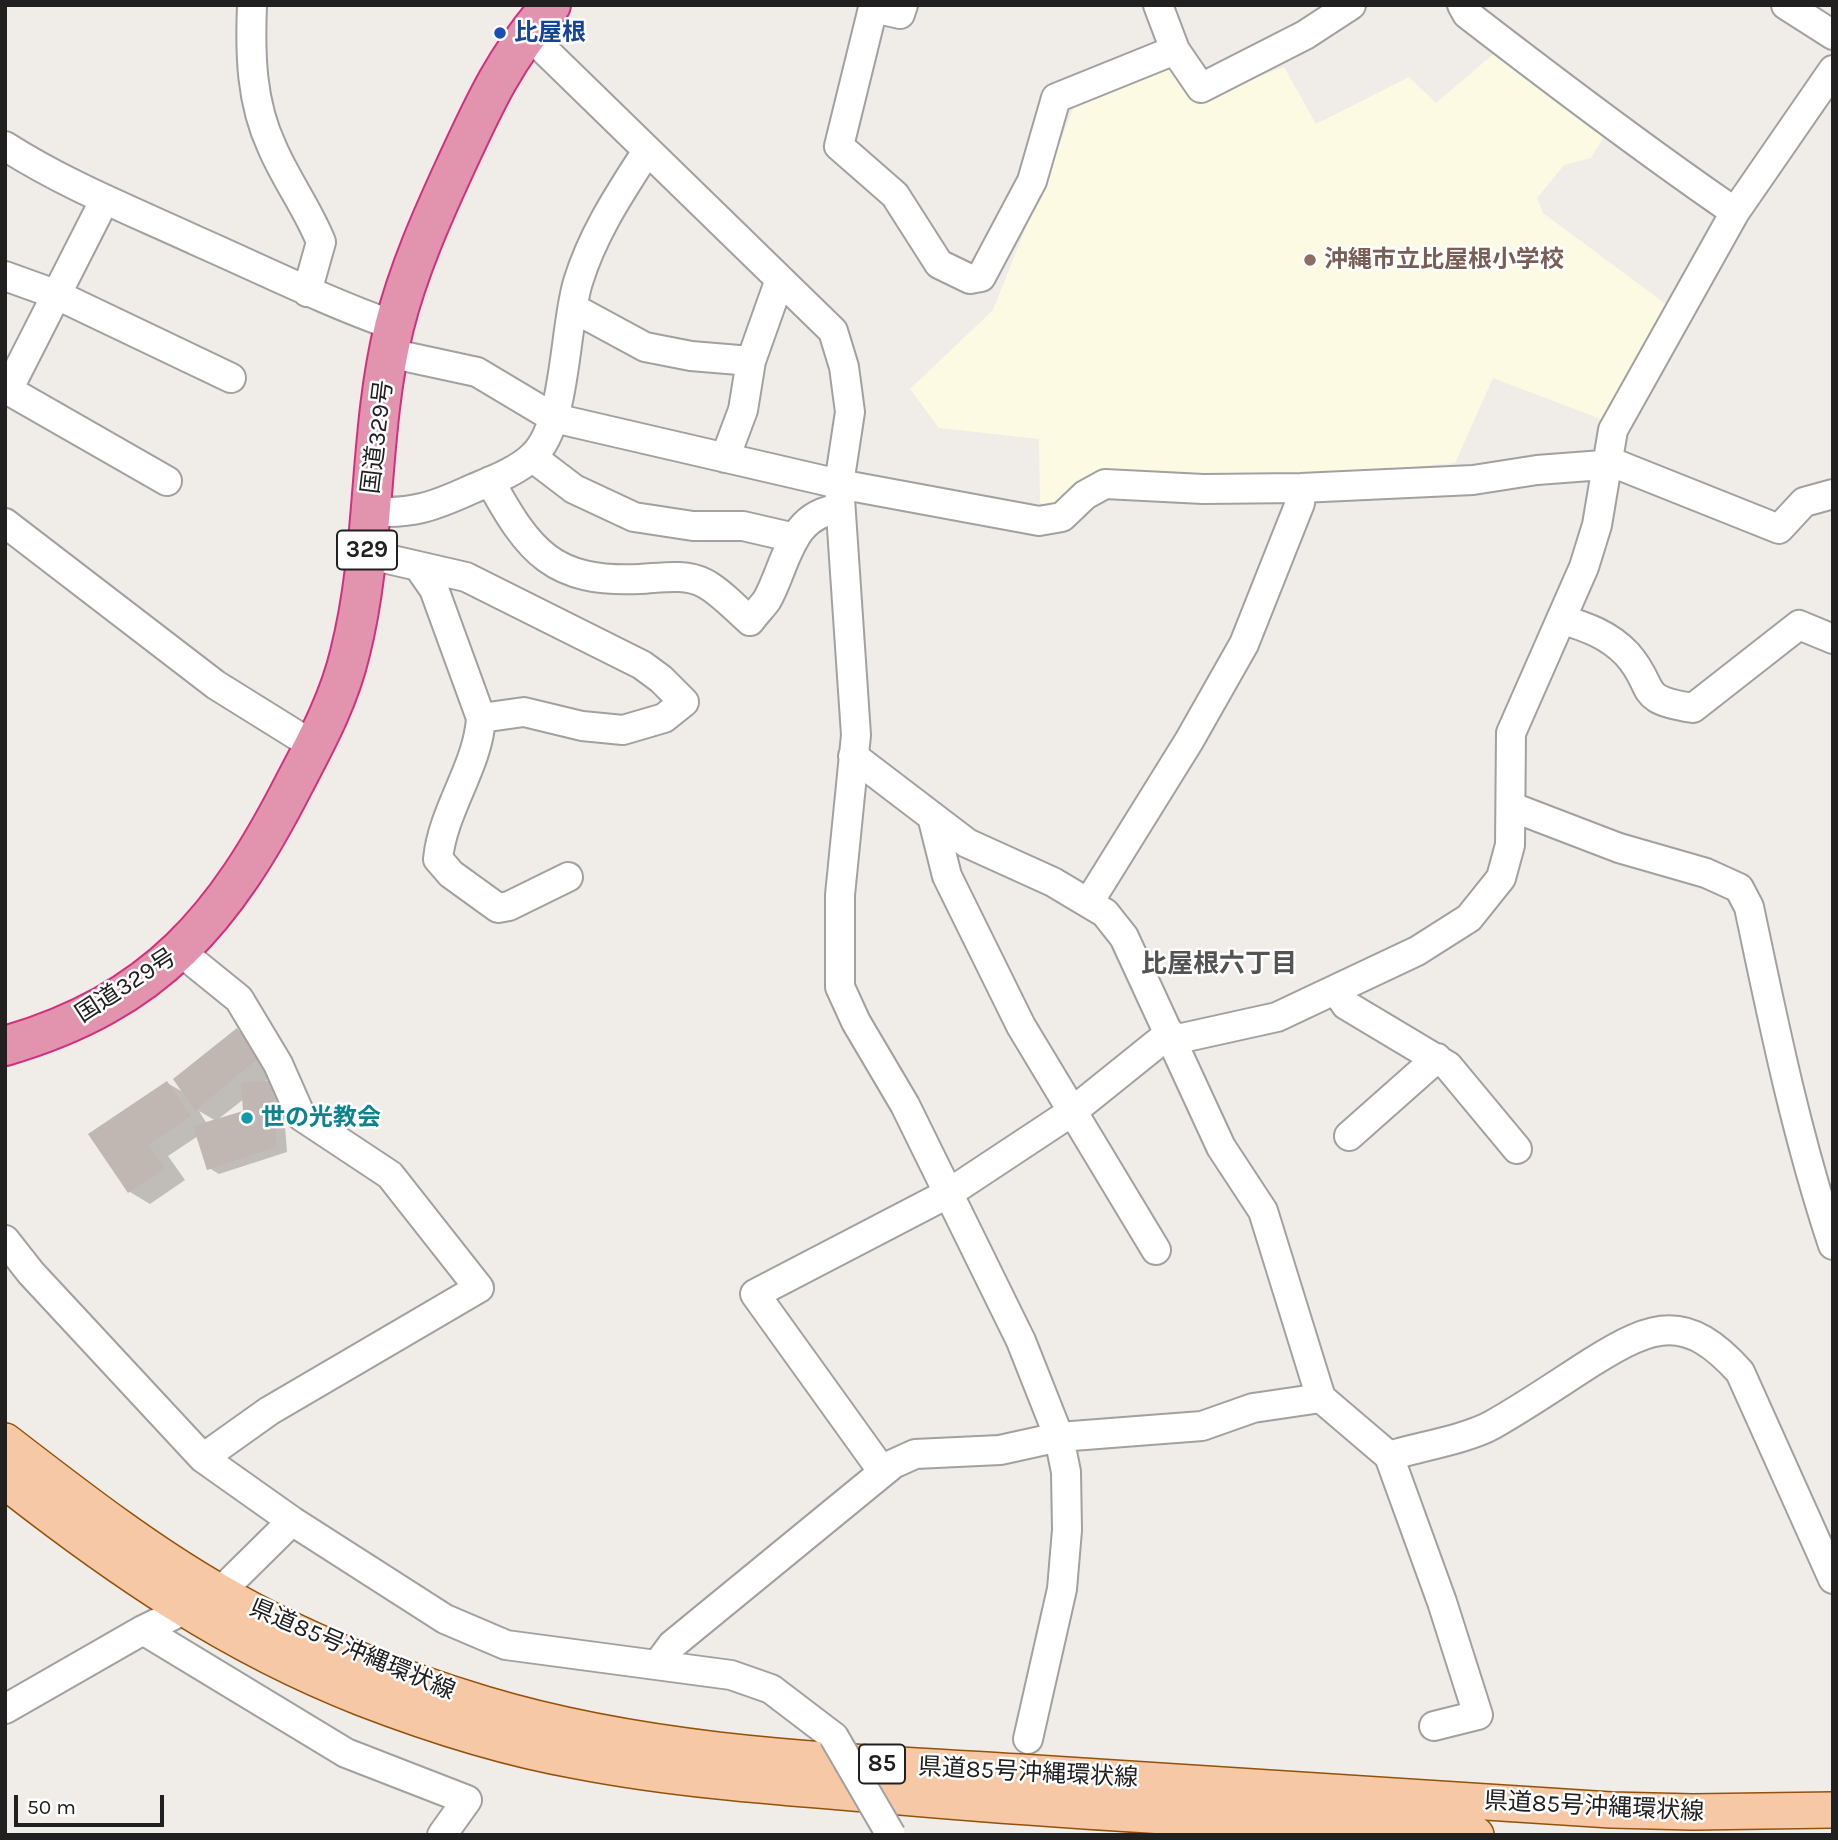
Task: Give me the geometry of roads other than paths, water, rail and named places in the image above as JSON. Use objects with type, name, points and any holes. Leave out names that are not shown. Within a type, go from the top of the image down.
[{"type":"highway","name":"国道329号","points":[[5,1046],[67,1024],[94,1010],[125,993],[181,953],[212,918],[249,866],[314,746],[335,701],[351,653],[366,554],[374,453],[392,340],[435,211],[502,68],[539,19]]},
{"type":"main road","name":"県道85号沖縄環状線","points":[[5,1441],[165,1558],[219,1592],[375,1666],[486,1705],[593,1731],[711,1749],[836,1761],[1611,1810],[1833,1810]]},
{"type":"main road","name":"県道85号沖縄環状線","points":[[5,1481],[153,1592],[231,1638],[359,1697],[477,1737],[579,1762],[679,1777],[945,1801],[1476,1835]]},
{"type":"street","points":[[253,5],[250,55],[259,112],[272,148],[321,242],[307,292]]},
{"type":"street","points":[[903,5],[901,14],[873,8],[839,146],[895,195],[939,264],[970,279],[981,277],[1032,181],[1056,98],[1175,50]]},
{"type":"street","points":[[1158,5],[1175,50],[1201,88],[1305,35],[1351,5]]},
{"type":"street","points":[[1462,5],[1467,14],[1590,108],[1735,212]]},
{"type":"street","points":[[1786,5],[1833,35]]},
{"type":"street","points":[[539,19],[647,150],[779,282],[833,331],[844,367],[850,412],[839,497],[856,735],[840,895],[839,987],[856,1022],[905,1105],[949,1193],[1021,1341],[1059,1437],[1066,1472],[1067,1530],[1063,1577],[1028,1739]]},
{"type":"street","points":[[883,1472],[755,1294],[949,1193],[1073,1111],[1172,1036],[1278,1017],[1417,951],[1469,918],[1501,878],[1510,845],[1511,733],[1584,567],[1597,525],[1612,430],[1735,212],[1833,70]]},
{"type":"street","points":[[5,146],[104,201],[307,292],[392,340],[477,372],[554,418],[725,458],[839,497],[1039,521],[1062,517],[1086,495],[1105,484],[1203,489],[1301,488],[1473,480],[1537,470],[1616,464],[1779,529],[1804,502],[1833,494]]},
{"type":"street","points":[[370,511],[391,513],[430,509],[490,481],[532,457],[545,440],[554,418],[577,285],[592,242],[647,150]]},
{"type":"street","points":[[104,201],[8,390],[167,481]]},
{"type":"street","points":[[5,276],[55,294],[231,378]]},
{"type":"street","points":[[725,458],[743,410],[751,361],[779,282]]},
{"type":"street","points":[[573,308],[645,347],[691,356],[751,361]]},
{"type":"street","points":[[532,457],[574,489],[634,517],[693,526],[743,526],[795,538]]},
{"type":"street","points":[[490,481],[517,530],[536,551],[573,573],[602,580],[679,576],[704,583],[750,621],[767,600],[795,538],[839,497]]},
{"type":"street","points":[[1089,902],[1189,741],[1244,644],[1300,503],[1301,488]]},
{"type":"street","points":[[5,523],[216,685],[314,746]]},
{"type":"street","points":[[366,554],[466,577],[630,659],[661,679],[684,702],[664,718],[623,730],[582,726],[523,712],[481,718]]},
{"type":"street","points":[[418,566],[435,589],[481,718],[480,736],[444,832],[438,859],[451,874],[498,908],[509,906],[568,877]]},
{"type":"street","points":[[1561,620],[1599,631],[1628,655],[1651,696],[1667,704],[1693,708],[1799,625],[1833,639]]},
{"type":"street","points":[[853,756],[967,843],[1053,881],[1089,902],[1105,913],[1124,937],[1222,1147],[1263,1211],[1321,1398],[1389,1455],[1442,1602],[1478,1715],[1434,1726]]},
{"type":"street","points":[[1512,807],[1619,848],[1706,873],[1739,888],[1749,907],[1781,1060],[1815,1192],[1833,1245]]},
{"type":"street","points":[[932,816],[947,877],[1021,1026],[1156,1250]]},
{"type":"street","points":[[181,953],[239,999],[278,1064],[301,1116],[390,1175],[479,1288],[268,1411],[203,1458]]},
{"type":"street","points":[[1336,990],[1346,1004],[1448,1066],[1517,1149]]},
{"type":"street","points":[[1349,1136],[1437,1058]]},
{"type":"street","points":[[5,1240],[31,1273],[203,1458],[292,1521],[445,1619],[506,1645],[731,1675],[771,1689],[834,1737],[891,1835]]},
{"type":"street","points":[[1389,1455],[1489,1427],[1631,1337],[1662,1329],[1692,1334],[1718,1348],[1740,1372],[1833,1579]]},
{"type":"street","points":[[658,1664],[672,1645],[883,1472],[915,1454],[1000,1450],[1059,1437],[1202,1426],[1253,1408],[1321,1398]]},
{"type":"street","points":[[5,1709],[143,1630],[219,1592],[292,1521]]},
{"type":"street","points":[[143,1630],[346,1753],[467,1800],[442,1835]]},
{"type":"place","name":"比屋根","points":[[500,33]]},
{"type":"place","name":"沖縄市立比屋根小学校","points":[[1310,260]]},
{"type":"place","name":"世の光教会","points":[[247,1118]]},
{"type":"district","name":"比屋根六丁目","points":[[1219,965]]}]
